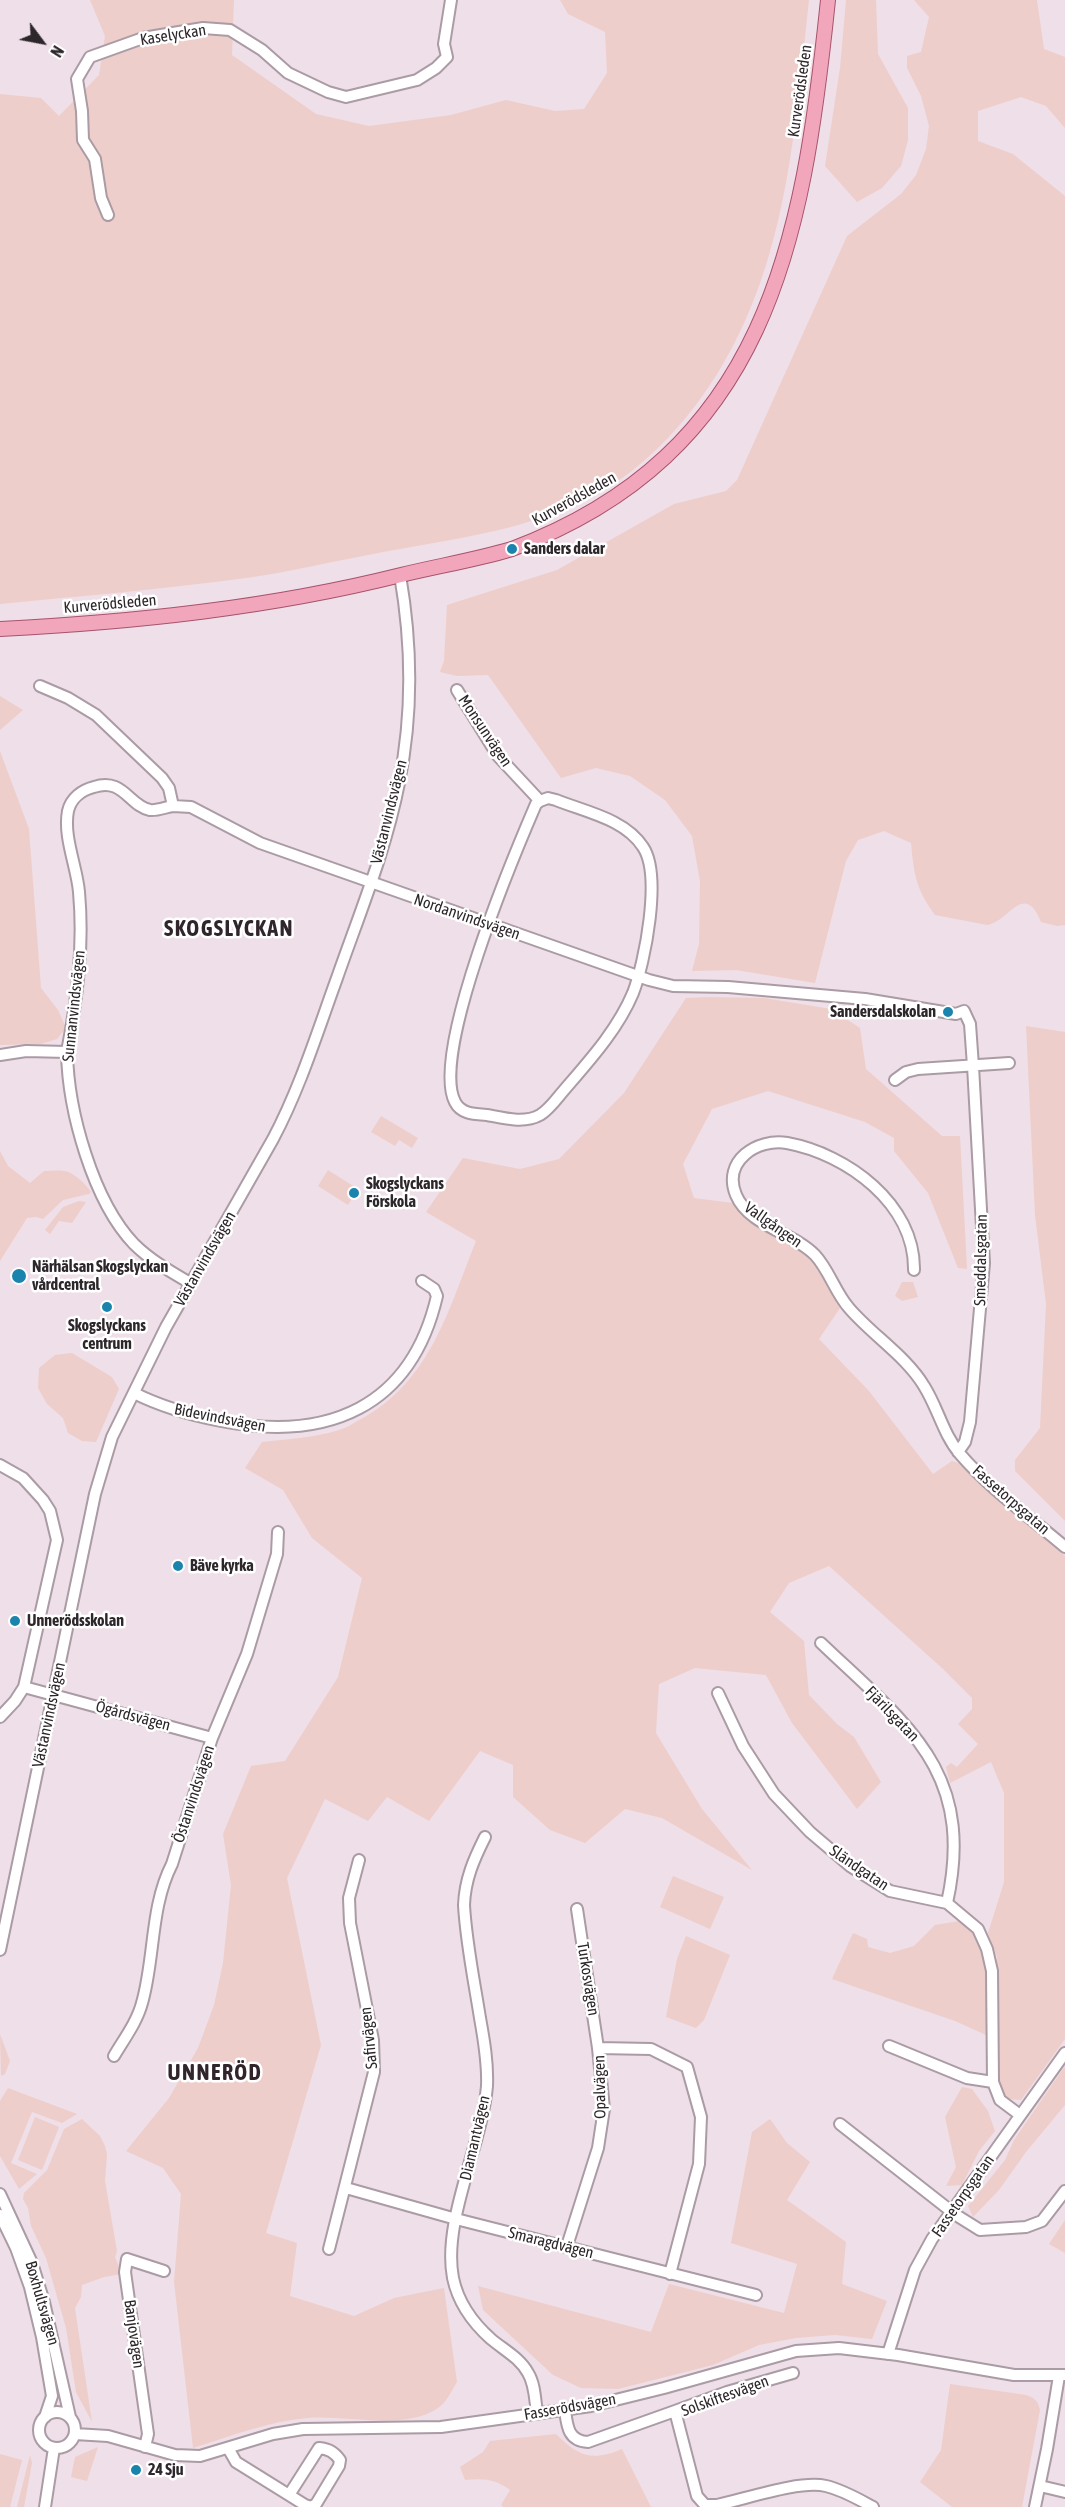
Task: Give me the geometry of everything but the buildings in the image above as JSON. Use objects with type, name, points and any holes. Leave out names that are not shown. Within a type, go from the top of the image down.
[{"type":"main road","name":"Kurverödsleden","points":[[0,629],[212,611],[338,591],[512,549],[538,539],[621,494],[675,450],[718,398],[755,337],[769,304],[797,209],[820,81],[828,0]]},
{"type":"street","name":"Kaselyckan","points":[[108,215],[101,198],[94,159],[83,141],[82,111],[77,79],[90,57],[143,38],[203,28],[230,30],[262,50],[288,73],[328,92],[346,97],[417,80],[436,68],[447,57],[444,44],[451,0]]},
{"type":"street","name":"Västanvindsvägen","points":[[0,1950],[95,1494],[112,1437],[190,1283],[288,1110],[314,1044],[387,831],[405,749],[410,678],[408,620],[400,575]]},
{"type":"street","points":[[40,686],[78,703],[105,723],[162,778],[169,788],[173,806]]},
{"type":"street","name":"Monsunvägen","points":[[457,690],[498,756],[540,801]]},
{"type":"street","name":"Sunnanvindsvägen","points":[[173,806],[147,809],[126,792],[109,785],[98,785],[84,791],[70,804],[68,827],[79,892],[81,957],[67,1052],[70,1093],[75,1116],[105,1201],[134,1244],[153,1260],[190,1283]]},
{"type":"street","points":[[548,798],[556,800],[622,825],[644,848],[651,873],[651,905],[638,976],[632,995],[599,1049],[542,1114],[521,1120],[465,1111],[456,1103],[451,1090],[451,1068],[464,997],[489,924],[510,864],[536,804],[540,801],[548,798]]},
{"type":"street","name":"Nordanvindsvägen","points":[[173,806],[191,807],[202,811],[249,838],[370,884],[673,986],[728,987],[865,999],[960,1012]]},
{"type":"street","name":"Smeddalsgatan","points":[[958,1452],[965,1442],[970,1422],[984,1263],[970,1024],[960,1012]]},
{"type":"street","points":[[0,1055],[26,1051],[67,1052]]},
{"type":"street","points":[[895,1080],[906,1072],[918,1069],[1009,1063]]},
{"type":"street","name":"Vallgången","points":[[914,1270],[914,1253],[901,1221],[889,1203],[866,1179],[833,1156],[806,1147],[778,1142],[754,1147],[742,1157],[736,1167],[734,1190],[744,1208],[813,1253],[849,1307],[925,1387],[947,1436],[958,1452]]},
{"type":"street","name":"Bidevindsvägen","points":[[134,1393],[185,1414],[243,1426],[304,1427],[352,1412],[378,1397],[392,1385],[417,1352],[426,1333],[437,1296],[434,1289],[422,1281]]},
{"type":"street","name":"Fassetorpsgatan","points":[[958,1452],[1000,1492],[1065,1547]]},
{"type":"street","points":[[0,1465],[23,1478],[39,1494],[50,1511],[57,1540],[24,1687],[0,1717]]},
{"type":"street","name":"Östanvindsvägen","points":[[114,2056],[141,2006],[163,1883],[172,1864],[212,1738],[247,1654],[277,1554],[278,1532]]},
{"type":"street","name":"Fjärilsgatan","points":[[821,1643],[894,1712],[921,1743],[941,1777],[954,1820],[955,1854],[947,1903]]},
{"type":"street","name":"Ögårdsvägen","points":[[24,1687],[212,1738]]},
{"type":"street","name":"Sländgatan","points":[[718,1693],[743,1746],[774,1794],[810,1832],[850,1866],[890,1891],[947,1903],[978,1929],[987,1949],[992,1971],[993,2082]]},
{"type":"street","name":"Diamantvägen","points":[[485,1837],[472,1864],[465,1888],[464,1905],[484,2045],[487,2088],[456,2219],[451,2248],[451,2265],[460,2298],[469,2316],[491,2339],[517,2359],[529,2373],[537,2413]]},
{"type":"street","name":"Safirvägen","points":[[329,2249],[374,2072],[373,2040],[350,1923],[349,1898],[360,1860]]},
{"type":"street","name":"Turkosvägen","points":[[577,1909],[598,2048]]},
{"type":"street","points":[[889,2046],[967,2078],[993,2082],[999,2100],[1020,2115]]},
{"type":"street","name":"Opalvägen","points":[[567,2246],[598,2148],[604,2109],[598,2048],[651,2049],[687,2067],[701,2117],[699,2164],[670,2274]]},
{"type":"street","name":"Fassetorpsgatan","points":[[888,2354],[915,2270],[951,2211],[1065,2053]]},
{"type":"street","points":[[840,2124],[951,2211],[980,2230],[1026,2226],[1042,2221],[1065,2191]]},
{"type":"street","name":"Smaragdvägen","points":[[346,2188],[456,2219],[756,2295]]},
{"type":"street","name":"Boxhultsvägen","points":[[0,2194],[20,2234],[41,2292],[69,2417],[75,2426],[75,2434]]},
{"type":"street","name":"Boxhultsvägen","points":[[0,2215],[16,2247],[30,2286],[42,2337],[52,2396],[39,2427],[40,2437],[54,2448]]},
{"type":"street","name":"Banjovägen","points":[[146,2447],[148,2434],[125,2272],[127,2259],[164,2271]]},
{"type":"street","name":"Fasserödsvägen","points":[[75,2434],[108,2436],[189,2456],[214,2453],[273,2434],[303,2429],[441,2427],[565,2410],[664,2388],[796,2351],[839,2348],[1014,2375],[1062,2376]]},
{"type":"street","name":"Solskiftesvägen","points":[[794,2373],[727,2392],[675,2411],[697,2496],[705,2505],[717,2505],[802,2485],[825,2486],[848,2494],[873,2507]]},
{"type":"street","points":[[1035,2507],[1062,2376]]},
{"type":"street","points":[[565,2410],[570,2434],[583,2442],[675,2411]]},
{"type":"street","points":[[45,2417],[57,2412],[69,2417]]},
{"type":"street","points":[[45,2507],[54,2448],[68,2444],[75,2434]]},
{"type":"street","points":[[228,2448],[236,2462],[289,2495],[308,2506],[316,2504],[339,2466],[340,2460],[334,2452],[326,2448],[319,2448],[289,2495]]},
{"type":"street","points":[[1040,2486],[1065,2492]]},
{"type":"shaded area","points":[[90,0],[234,0],[232,55],[316,114],[369,126],[451,115],[506,100],[555,111],[584,109],[607,73],[605,32],[568,14],[560,0],[809,0],[795,123],[782,204],[760,283],[735,342],[698,403],[651,455],[604,490],[543,517],[478,535],[262,576],[0,604],[0,94],[41,98],[59,116],[99,75],[105,36]]},
{"type":"shaded area","points":[[846,0],[876,0],[878,54],[908,108],[908,140],[901,166],[882,188],[857,202],[825,166],[840,68]]},
{"type":"shaded area","points":[[914,0],[1037,0],[1044,49],[1065,57],[1065,128],[1046,106],[1021,97],[978,111],[978,141],[1013,154],[1065,196],[1065,925],[1057,926],[1041,922],[1035,910],[1028,904],[1016,907],[987,925],[935,915],[917,881],[911,843],[884,831],[858,840],[846,861],[815,983],[736,970],[692,971],[699,944],[700,881],[692,836],[665,800],[630,776],[596,768],[561,778],[488,675],[457,676],[440,672],[444,661],[447,605],[557,570],[674,504],[726,491],[737,480],[847,236],[901,194],[916,175],[926,149],[929,126],[921,96],[907,68],[907,56],[921,52],[929,17]]},
{"type":"shaded area","points":[[0,696],[23,710],[0,730]]},
{"type":"shaded area","points":[[0,751],[29,829],[41,988],[58,1010],[66,1028],[57,1039],[41,1044],[0,1045]]},
{"type":"shaded area","points":[[686,998],[764,998],[831,1009],[860,1028],[866,1069],[942,1136],[960,1136],[967,1269],[958,1268],[928,1193],[894,1151],[894,1138],[865,1122],[768,1091],[712,1109],[683,1164],[694,1198],[733,1203],[759,1225],[799,1248],[813,1261],[840,1308],[819,1339],[869,1391],[933,1474],[952,1461],[961,1464],[1065,1556],[1065,2039],[1021,2100],[1006,2099],[999,2081],[997,1957],[988,1933],[1004,1882],[1004,1793],[991,1762],[950,1783],[946,1767],[951,1763],[957,1767],[978,1744],[958,1724],[972,1709],[972,1698],[829,1566],[789,1583],[770,1612],[804,1641],[809,1695],[837,1724],[854,1737],[881,1782],[857,1809],[792,1723],[766,1675],[695,1668],[659,1684],[656,1733],[702,1809],[752,1870],[662,1818],[625,1809],[585,1843],[550,1830],[513,1797],[513,1765],[480,1751],[429,1821],[387,1797],[368,1821],[325,1799],[287,1878],[321,2045],[266,2233],[297,2243],[290,2296],[354,2316],[394,2298],[444,2288],[457,2382],[441,2406],[424,2415],[409,2419],[308,2418],[293,2420],[250,2430],[193,2448],[174,2282],[181,2194],[163,2168],[126,2151],[169,2098],[198,2048],[214,2005],[223,1963],[231,1885],[223,1834],[251,1766],[285,1761],[338,1677],[362,1578],[312,1538],[283,1490],[245,1468],[262,1442],[330,1433],[363,1418],[406,1384],[422,1363],[446,1316],[476,1241],[426,1212],[463,1158],[520,1169],[559,1159],[624,1093]]},
{"type":"shaded area","points":[[1026,1026],[1065,1032],[1065,1521],[1015,1471],[1015,1460],[1040,1428],[1046,1304],[1035,1215]]},
{"type":"shaded area","points":[[381,1116],[418,1138],[412,1148],[399,1140],[395,1146],[371,1132]]},
{"type":"shaded area","points":[[0,1151],[8,1166],[30,1183],[44,1171],[64,1171],[79,1179],[91,1192],[63,1200],[43,1219],[27,1218],[0,1261]]},
{"type":"shaded area","points":[[328,1170],[358,1189],[348,1205],[318,1186]]},
{"type":"shaded area","points":[[79,1201],[86,1202],[72,1223],[59,1221],[50,1234],[45,1230],[63,1207]]},
{"type":"shaded area","points":[[902,1282],[913,1282],[918,1297],[902,1301],[895,1296]]},
{"type":"shaded area","points":[[72,1353],[112,1377],[119,1389],[96,1442],[82,1441],[68,1433],[63,1418],[47,1404],[38,1388],[39,1368],[55,1355]]},
{"type":"shaded area","points":[[673,1876],[724,1897],[710,1929],[660,1907]]},
{"type":"shaded area","points":[[959,1921],[972,1932],[984,1955],[987,1989],[986,2035],[955,2021],[832,1979],[853,1933],[867,1939],[868,1947],[890,1953],[914,1946],[935,1925]]},
{"type":"shaded area","points":[[686,1936],[730,1955],[704,2020],[696,2028],[666,2017],[677,1959]]},
{"type":"shaded area","points":[[0,2034],[10,2061],[5,2074],[1,2076]]},
{"type":"shaded area","points":[[1065,2066],[1065,2105],[1026,2152],[999,2190],[973,2217],[968,2206],[1005,2160],[1014,2140]]},
{"type":"shaded area","points":[[962,2087],[972,2089],[988,2111],[995,2131],[979,2151],[962,2185],[946,2186],[956,2167],[945,2117]]},
{"type":"shaded area","points":[[8,2088],[77,2114],[62,2123],[32,2112],[11,2163],[37,2174],[19,2189],[0,2156],[0,2101]]},
{"type":"shaded area","points":[[35,2117],[59,2127],[42,2170],[18,2160]]},
{"type":"shaded area","points":[[82,2119],[100,2136],[105,2146],[107,2154],[105,2181],[117,2251],[115,2257],[122,2274],[104,2277],[82,2285],[81,2297],[75,2308],[92,2422],[76,2392],[66,2328],[46,2258],[31,2226],[28,2208],[23,2199],[24,2193],[47,2170],[64,2129]]},
{"type":"shaded area","points":[[770,2119],[787,2143],[810,2162],[787,2200],[846,2242],[842,2284],[887,2301],[872,2339],[835,2335],[796,2338],[759,2345],[713,2365],[618,2389],[581,2388],[553,2375],[483,2310],[478,2286],[651,2332],[669,2284],[784,2313],[797,2264],[731,2243],[752,2132]]},
{"type":"shaded area","points":[[1065,2220],[1065,2253],[1049,2244]]},
{"type":"shaded area","points":[[950,2384],[1026,2395],[1037,2402],[1040,2410],[1022,2507],[952,2507],[920,2482],[941,2450]]},
{"type":"shaded area","points":[[556,2434],[571,2447],[586,2455],[602,2455],[622,2449],[651,2507],[503,2507],[501,2505],[510,2490],[489,2480],[465,2480],[460,2467],[483,2452],[490,2441]]},
{"type":"shaded area","points":[[98,2447],[87,2481],[71,2477],[75,2457]]},
{"type":"shaded area","points":[[0,2454],[22,2460],[10,2507],[0,2507]]},
{"type":"shaded area","points":[[30,2455],[32,2463],[24,2507],[17,2507]]},
{"type":"place","name":"Sanders dalar","points":[[512,549]]},
{"type":"place","name":"Sandersdalskolan","points":[[948,1012]]},
{"type":"place","name":"Skogslyckans Förskola","points":[[354,1193]]},
{"type":"place","name":"Närhälsan Skogslyckan vårdcentral","points":[[19,1276]]},
{"type":"place","name":"Skogslyckans centrum","points":[[107,1307]]},
{"type":"place","name":"Bäve kyrka","points":[[178,1566]]},
{"type":"place","name":"Unnerödsskolan","points":[[15,1621]]},
{"type":"place","name":"24 Sju","points":[[136,2470]]},
{"type":"district","name":"SKOGSLYCKAN","points":[[229,929]]},
{"type":"district","name":"UNNERÖD","points":[[215,2073]]}]
